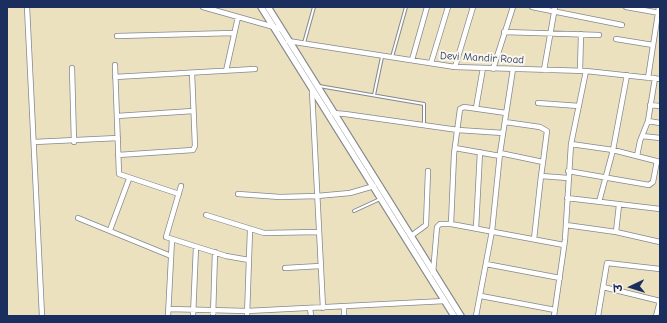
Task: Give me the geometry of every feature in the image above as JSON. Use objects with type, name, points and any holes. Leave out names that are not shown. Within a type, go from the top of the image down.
[{"type":"street","points":[[27,7],[42,316]]},
{"type":"street","points":[[203,7],[281,29]]},
{"type":"street","points":[[260,7],[274,27],[312,91],[374,186],[384,197],[411,236],[461,316]]},
{"type":"street","points":[[268,7],[334,113],[454,316]]},
{"type":"street","points":[[412,60],[427,7]]},
{"type":"street","points":[[431,63],[448,7]]},
{"type":"street","points":[[454,67],[473,7]]},
{"type":"street","points":[[492,69],[513,7]]},
{"type":"street","points":[[532,7],[622,25]]},
{"type":"street","points":[[544,70],[555,7]]},
{"type":"street","points":[[626,7],[659,13]]},
{"type":"street","points":[[648,78],[659,7]]},
{"type":"street","points":[[226,71],[238,17]]},
{"type":"street","points":[[504,32],[599,35]]},
{"type":"street","points":[[117,36],[234,33]]},
{"type":"street","points":[[580,71],[581,34]]},
{"type":"street","points":[[616,39],[653,45]]},
{"type":"street","name":"Devi Mandir Road","points":[[281,40],[454,67],[586,71],[657,79]]},
{"type":"street","points":[[115,65],[119,174],[130,179],[179,194]]},
{"type":"street","points":[[72,68],[74,142]]},
{"type":"street","points":[[476,108],[483,68]]},
{"type":"street","points":[[115,77],[255,69]]},
{"type":"street","points":[[476,316],[481,296],[492,231],[500,154],[513,69]]},
{"type":"street","points":[[554,316],[566,225],[568,171],[571,144],[586,71]]},
{"type":"street","points":[[118,155],[193,150],[195,146],[192,73]]},
{"type":"street","points":[[599,202],[613,150],[627,75]]},
{"type":"street","points":[[637,156],[642,136],[648,121],[650,105],[657,79]]},
{"type":"street","points":[[312,91],[323,308]]},
{"type":"street","points":[[538,103],[579,106]]},
{"type":"street","points":[[650,105],[660,106]]},
{"type":"street","points":[[451,224],[455,148],[460,109],[464,107],[476,108],[506,113]]},
{"type":"street","points":[[117,116],[193,111]]},
{"type":"street","points":[[334,113],[458,130],[503,133]]},
{"type":"street","points":[[648,121],[660,123]]},
{"type":"street","points":[[505,122],[540,126],[547,131],[534,239]]},
{"type":"street","points":[[642,136],[660,138]]},
{"type":"street","points":[[34,142],[74,142],[118,138]]},
{"type":"street","points":[[568,171],[651,184],[654,182],[659,161],[613,150],[571,144]]},
{"type":"street","points":[[455,148],[543,162]]},
{"type":"street","points":[[476,228],[480,152]]},
{"type":"street","points":[[411,236],[426,225],[428,171]]},
{"type":"street","points":[[542,176],[568,178]]},
{"type":"street","points":[[110,230],[130,179]]},
{"type":"street","points":[[181,186],[165,235],[172,239],[196,247],[249,260]]},
{"type":"street","points":[[238,194],[280,197],[317,196],[350,193],[374,186]]},
{"type":"street","points":[[567,198],[660,209]]},
{"type":"street","points":[[616,232],[619,205]]},
{"type":"street","points":[[206,215],[250,230],[264,233],[318,232]]},
{"type":"street","points":[[78,218],[171,256]]},
{"type":"street","points":[[431,279],[437,227],[440,224],[451,224],[476,228],[564,245]]},
{"type":"street","points":[[566,225],[616,232],[660,242]]},
{"type":"street","points":[[247,314],[250,230]]},
{"type":"street","points":[[168,316],[172,239]]},
{"type":"street","points":[[193,316],[196,247]]},
{"type":"street","points":[[213,316],[215,252]]},
{"type":"street","points":[[598,316],[606,263],[660,269]]},
{"type":"street","points":[[486,264],[560,278]]},
{"type":"street","points":[[285,268],[320,266]]},
{"type":"street","points":[[602,287],[660,301],[656,316]]},
{"type":"street","points":[[481,296],[555,310]]},
{"type":"street","points":[[168,309],[214,310],[247,314],[310,308],[445,301]]},
{"type":"street","points":[[344,307],[344,316]]},
{"type":"street","points":[[310,308],[311,316]]},
{"type":"lane","points":[[304,43],[314,7]]},
{"type":"lane","points":[[392,57],[406,7]]},
{"type":"lane","points":[[374,95],[383,55]]},
{"type":"lane","points":[[317,86],[424,104],[424,125]]},
{"type":"lane","points":[[354,211],[384,197]]}]
